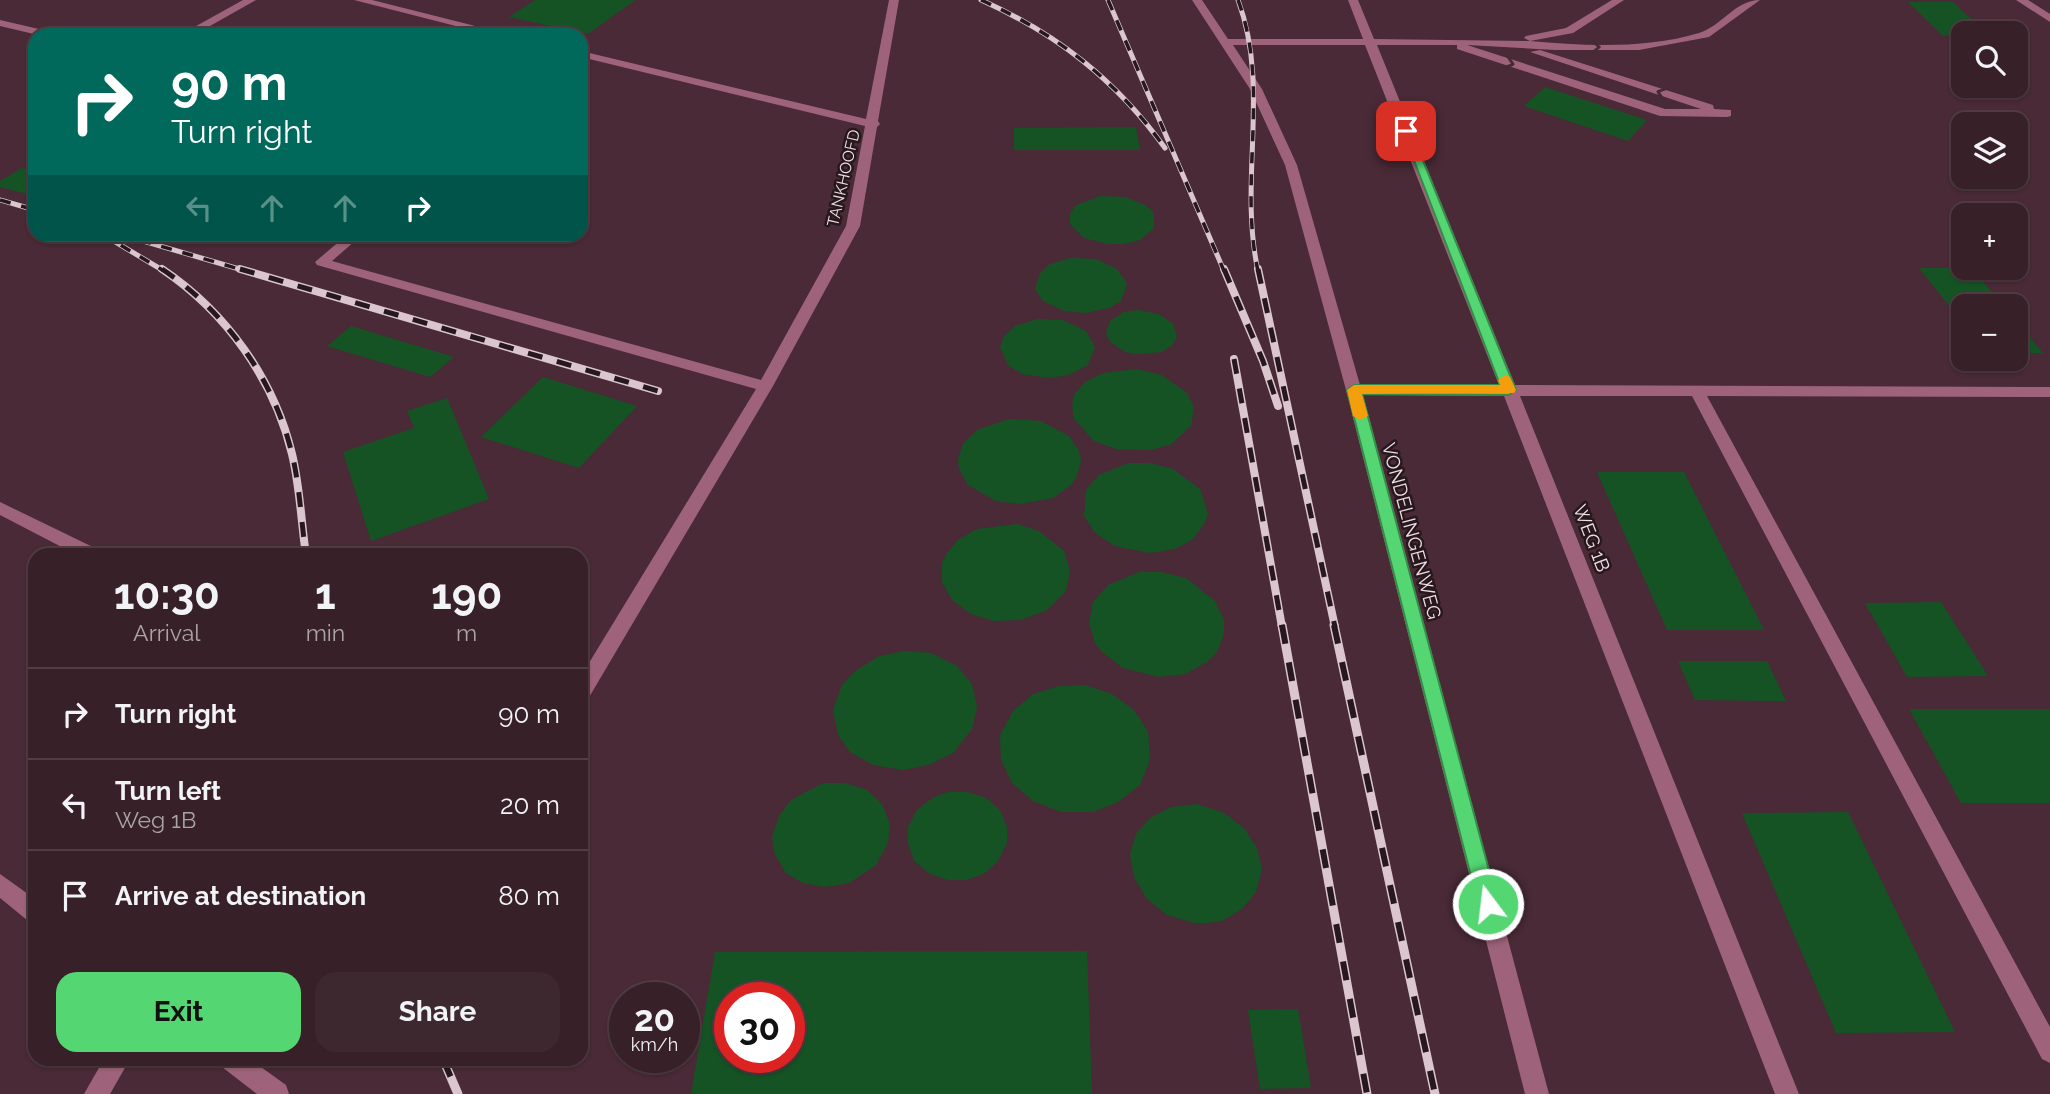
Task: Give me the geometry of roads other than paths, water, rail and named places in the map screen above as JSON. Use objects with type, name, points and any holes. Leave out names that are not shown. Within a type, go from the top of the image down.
[{"type":"street","points":[[199,28],[251,0]]},
{"type":"street","points":[[359,0],[476,28]]},
{"type":"street","name":"TANKHOOFD","points":[[588,681],[765,386],[853,226],[874,124],[894,0]]},
{"type":"street","name":"VONDELINGENWEG","points":[[1197,0],[1256,89],[1291,165],[1354,390],[1538,1094]]},
{"type":"street","name":"WEG 1B","points":[[1353,0],[1787,1094]]},
{"type":"street","points":[[1502,42],[1569,31],[1619,0]]},
{"type":"street","points":[[1225,42],[1502,42],[1555,47],[1663,45],[1705,35],[1755,0]]},
{"type":"street","points":[[2021,0],[2050,19]]},
{"type":"street","points":[[0,23],[28,29]]},
{"type":"street","points":[[1444,42],[1664,113],[1727,113],[1502,42]]},
{"type":"street","points":[[588,56],[874,124]]},
{"type":"street","points":[[347,242],[322,262],[765,386]]},
{"type":"street","points":[[1354,390],[2050,392]]},
{"type":"street","points":[[1698,393],[2050,1051]]},
{"type":"street","points":[[0,508],[79,548]]},
{"type":"street","points":[[4,896],[28,909]]},
{"type":"street","points":[[96,1094],[114,1066]]},
{"type":"street","points":[[239,1066],[277,1094]]},
{"type":"railway","points":[[981,0],[1035,28],[1083,61],[1126,101],[1165,148]]},
{"type":"railway","points":[[1108,0],[1224,271]]},
{"type":"railway","points":[[1238,0],[1248,33],[1252,67],[1254,101],[1251,202],[1258,271]]},
{"type":"railway","points":[[0,200],[28,208]]},
{"type":"railway","points":[[115,242],[164,271]]},
{"type":"railway","points":[[146,242],[246,271]]},
{"type":"railway","points":[[162,269],[185,286],[227,327],[260,374],[284,426],[292,454],[305,548]]},
{"type":"railway","points":[[240,269],[658,391]]},
{"type":"railway","points":[[1224,269],[1263,361],[1278,406]]},
{"type":"railway","points":[[1258,269],[1335,627]]},
{"type":"railway","points":[[1234,359],[1282,627]]},
{"type":"railway","points":[[1282,625],[1367,1094]]},
{"type":"railway","points":[[1334,625],[1435,1094]]},
{"type":"railway","points":[[446,1066],[458,1094]]}]
